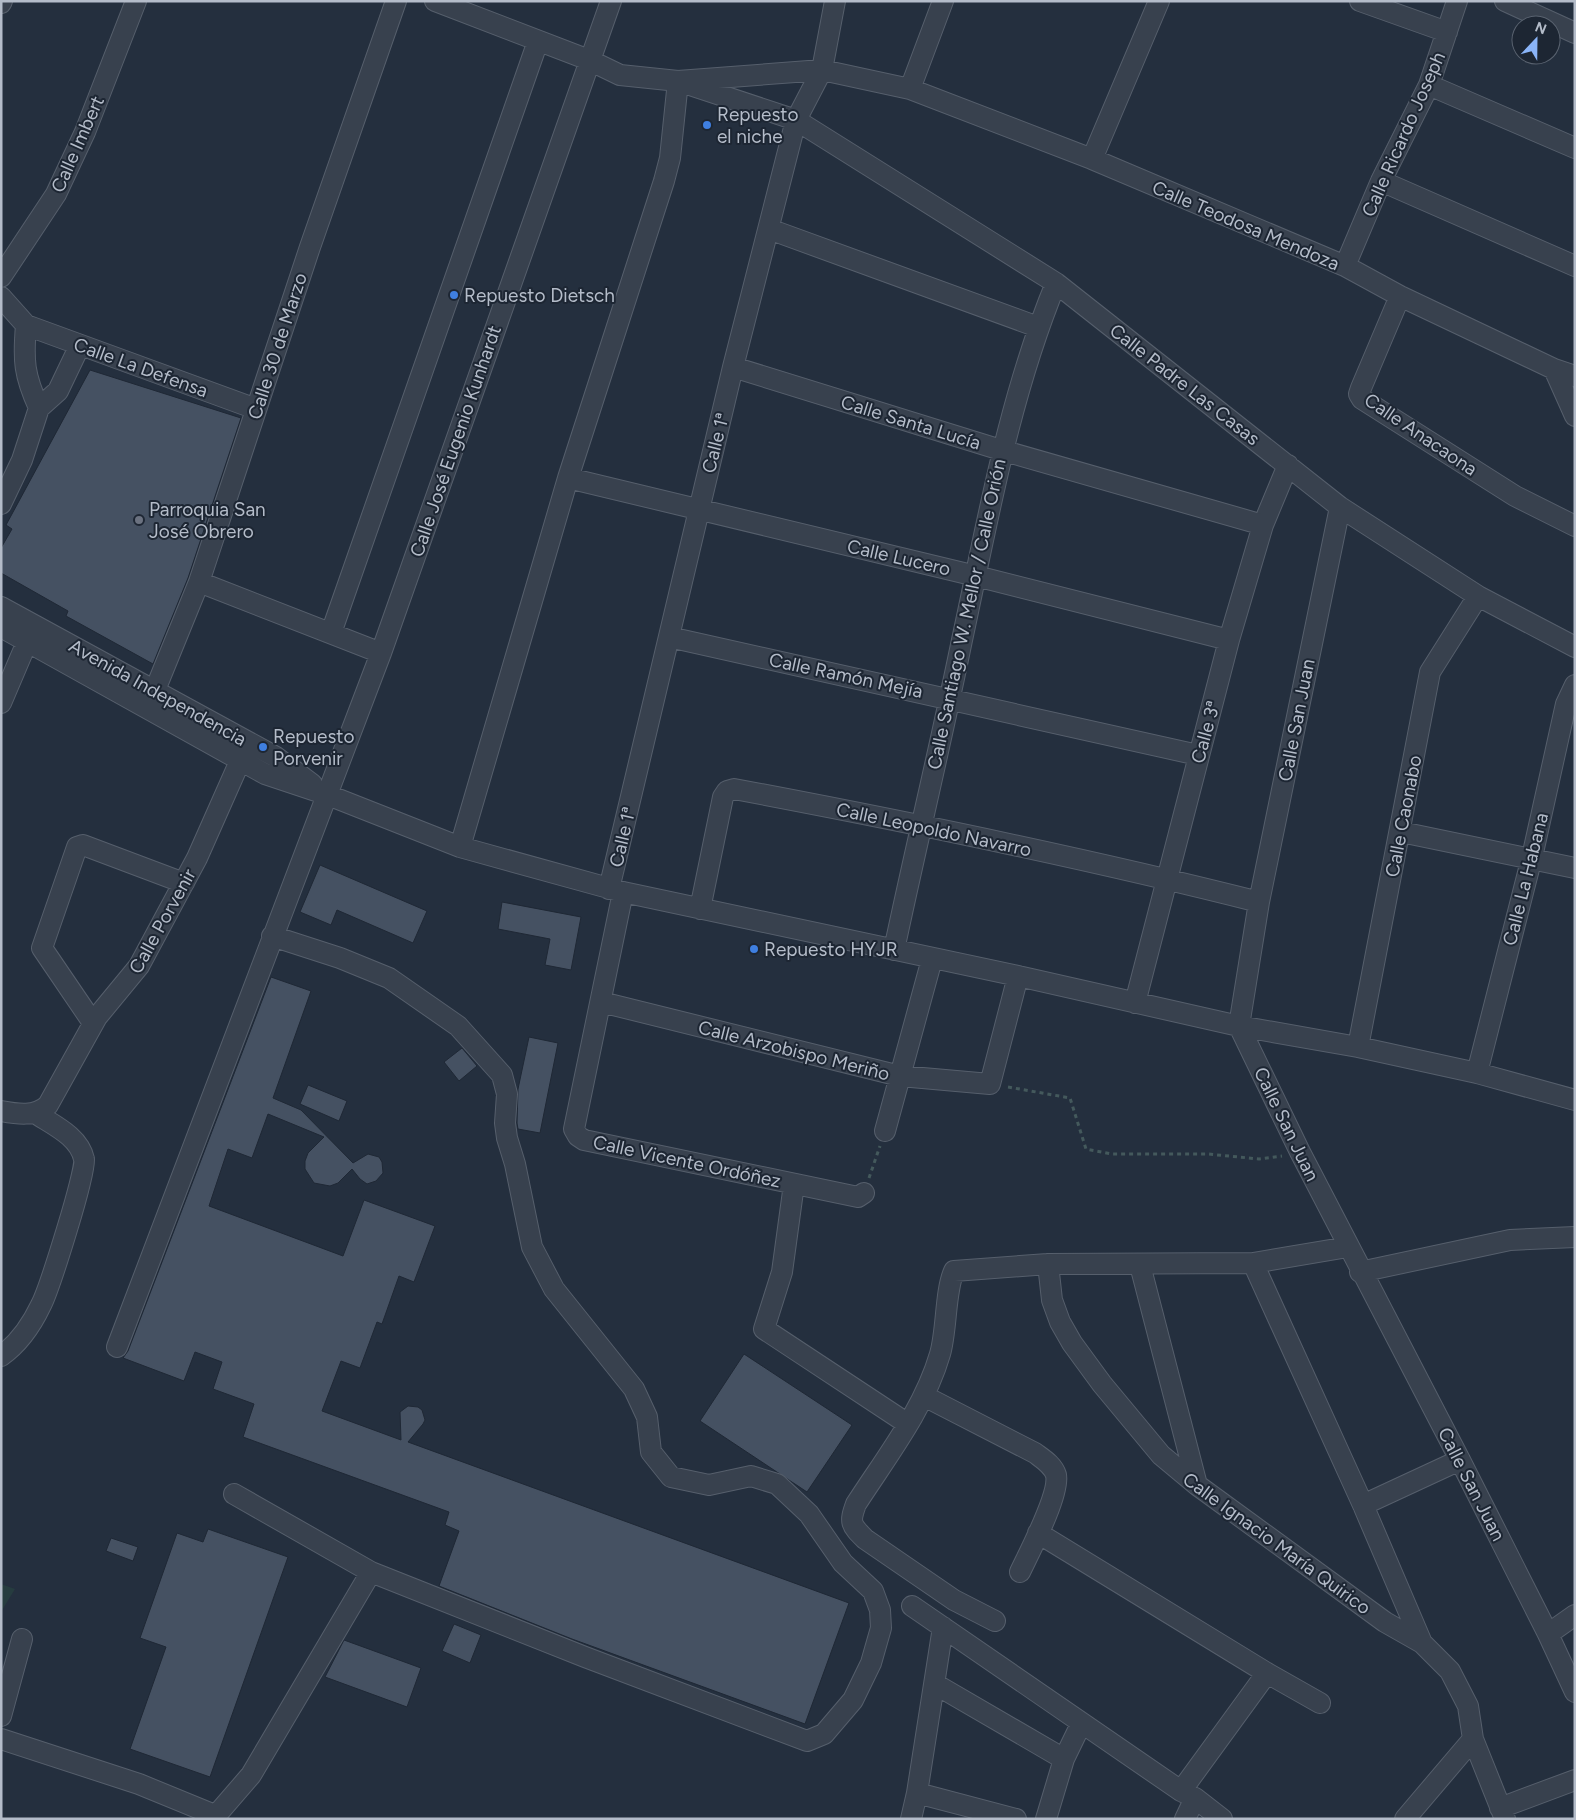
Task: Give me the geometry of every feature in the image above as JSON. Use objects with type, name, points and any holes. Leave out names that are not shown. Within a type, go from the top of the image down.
[{"type":"street","name":"Calle Imbert","points":[[1,277],[56,194],[85,132],[136,1]]},
{"type":"street","name":"Calle 30 de Marzo","points":[[155,690],[198,582],[396,1]]},
{"type":"street","points":[[435,1],[589,60],[620,76],[678,81],[670,158],[664,180],[568,478],[460,847]]},
{"type":"street","name":"Calle José Eugenio Kunhardt","points":[[117,1347],[381,652],[611,1]]},
{"type":"street","name":"Calle 1ª","points":[[616,891],[669,636],[733,367],[796,120],[822,70],[835,1]]},
{"type":"street","points":[[910,89],[942,1]]},
{"type":"street","points":[[1092,159],[1159,1]]},
{"type":"street","points":[[1360,1],[1448,32]]},
{"type":"street","name":"Calle Ricardo Joseph","points":[[1345,266],[1381,181],[1429,86],[1457,1]]},
{"type":"street","points":[[1505,1],[1575,33]]},
{"type":"street","points":[[331,633],[538,41]]},
{"type":"street","name":"Calle Teodosa Mendoza","points":[[678,81],[822,70],[910,89],[1092,159],[1345,266],[1400,296],[1554,369],[1575,376]]},
{"type":"street","name":"Calle Padre Las Casas","points":[[678,81],[796,120],[1056,283],[1340,507],[1478,596],[1575,647]]},
{"type":"street","points":[[1429,86],[1575,148]]},
{"type":"street","points":[[1381,181],[1575,266]]},
{"type":"street","points":[[769,229],[1038,327]]},
{"type":"street","name":"Calle Santiago W. Mellor / Calle Orión","points":[[894,950],[920,824],[950,698],[1001,450],[1038,327],[1056,283]]},
{"type":"street","name":"Calle Anacaona","points":[[1400,296],[1360,388],[1359,394],[1362,399],[1515,496],[1575,526]]},
{"type":"street","name":"Calle La Defensa","points":[[1,297],[26,325],[256,409]]},
{"type":"street","points":[[26,325],[24,349],[26,381],[39,408]]},
{"type":"street","points":[[1,504],[22,460],[39,408],[58,391],[80,345]]},
{"type":"street","name":"Calle Santa Lucía","points":[[733,367],[1001,450],[1263,525]]},
{"type":"street","points":[[1554,369],[1575,416]]},
{"type":"street","name":"Calle 3ª","points":[[1135,1002],[1229,640],[1263,525],[1288,465]]},
{"type":"street","name":"Calle Lucero","points":[[568,478],[976,576],[1229,640]]},
{"type":"street","name":"Calle San Juan","points":[[1340,507],[1259,902],[1239,1026],[1360,1272],[1460,1460],[1548,1634],[1575,1692]]},
{"type":"street","points":[[198,582],[381,652]]},
{"type":"street","name":"Calle Caonabo","points":[[1358,1048],[1401,832],[1430,672],[1478,596]]},
{"type":"street","name":"Avenida Independencia","points":[[1,607],[276,756],[328,795]]},
{"type":"street","name":"Avenida Independencia","points":[[1,627],[265,774],[328,795]]},
{"type":"street","name":"Calle Ramón Mejía","points":[[669,636],[1198,755]]},
{"type":"street","points":[[1,703],[27,642]]},
{"type":"street","name":"Calle La Habana","points":[[1477,1073],[1532,857],[1566,704],[1575,685]]},
{"type":"street","name":"Calle Porvenir","points":[[35,1113],[48,1105],[105,1004],[140,966],[184,883],[240,761]]},
{"type":"street","name":"Calle Leopoldo Navarro","points":[[700,909],[723,797],[727,791],[734,789],[920,824],[1167,879],[1259,902]]},
{"type":"street","points":[[328,795],[460,847],[616,891],[1018,976],[1239,1026],[1477,1073],[1575,1100]]},
{"type":"street","points":[[1401,832],[1532,857],[1575,868]]},
{"type":"street","points":[[93,1024],[42,948],[77,847],[83,845],[184,883]]},
{"type":"street","name":"Calle Vicente Ordóñez","points":[[616,891],[601,1002],[574,1129],[578,1136],[584,1140],[858,1197],[864,1193]]},
{"type":"street","points":[[234,1494],[371,1572],[585,1657],[808,1741],[824,1734],[853,1700],[871,1663],[881,1628],[880,1610],[872,1591],[843,1563],[809,1514],[777,1484],[751,1476],[709,1485],[671,1477],[651,1452],[647,1417],[634,1389],[554,1289],[532,1247],[515,1164],[507,1138],[505,1123],[507,1094],[502,1076],[458,1026],[389,978],[340,958],[272,936]]},
{"type":"street","points":[[885,1131],[932,959]]},
{"type":"street","points":[[990,1084],[1018,976]]},
{"type":"street","name":"Calle Arzobispo Meriño","points":[[601,1002],[900,1076],[990,1084]]},
{"type":"street","points":[[1,1111],[14,1114],[35,1113],[72,1137],[85,1159],[80,1185],[41,1305],[16,1346],[1,1356]]},
{"type":"street","points":[[794,1184],[782,1272],[764,1329],[908,1424]]},
{"type":"street","points":[[1360,1272],[1510,1240],[1575,1237]]},
{"type":"street","points":[[995,1621],[954,1600],[865,1540],[853,1527],[850,1518],[856,1504],[924,1396],[943,1342],[954,1271],[1048,1264],[1253,1264],[1348,1247]]},
{"type":"street","name":"Calle Ignacio María Quirico","points":[[1048,1264],[1052,1300],[1060,1322],[1072,1343],[1102,1384],[1161,1455],[1197,1485],[1385,1622],[1422,1643],[1450,1671],[1468,1706],[1473,1739],[1502,1814]]},
{"type":"street","points":[[1253,1264],[1363,1505],[1422,1643]]},
{"type":"street","points":[[1140,1265],[1197,1485]]},
{"type":"street","points":[[924,1396],[1035,1453],[1048,1463],[1056,1475],[1055,1492],[1020,1572]]},
{"type":"street","points":[[1363,1505],[1460,1460]]},
{"type":"street","points":[[1038,1533],[1267,1673],[1320,1703]]},
{"type":"street","points":[[1,1739],[139,1784],[215,1817],[252,1775],[371,1572]]},
{"type":"street","points":[[912,1606],[1081,1724],[1222,1819]]},
{"type":"street","points":[[1548,1634],[1575,1615]]},
{"type":"street","points":[[910,1819],[917,1793],[935,1684],[942,1627]]},
{"type":"street","points":[[1,1716],[22,1639]]},
{"type":"street","points":[[1185,1819],[1188,1795],[1267,1673]]},
{"type":"street","points":[[935,1684],[1064,1759]]},
{"type":"street","points":[[1046,1819],[1064,1759],[1081,1724]]},
{"type":"street","points":[[1405,1819],[1473,1739]]},
{"type":"street","points":[[1502,1814],[1575,1780]]},
{"type":"street","points":[[917,1793],[1016,1819]]},
{"type":"path","points":[[990,1084],[1070,1098],[1086,1149],[1112,1154],[1208,1154],[1259,1159],[1300,1152]]},
{"type":"path","points":[[864,1193],[885,1131]]},
{"type":"green space","points":[[1,1584],[15,1589],[1,1612]]},
{"type":"building","name":"Parroquia San José Obrero","points":[[90,370],[241,418],[188,578],[153,664],[66,616],[68,611],[1,573],[1,548],[12,529],[6,525]]},
{"type":"building","points":[[320,865],[427,911],[413,943],[337,910],[331,925],[300,912]]},
{"type":"building","points":[[502,902],[581,917],[571,970],[545,965],[550,939],[498,929]]},
{"type":"building","points":[[271,977],[311,991],[273,1098],[301,1110],[353,1163],[368,1154],[379,1157],[382,1162],[383,1173],[376,1181],[367,1184],[352,1169],[338,1183],[330,1186],[314,1183],[305,1169],[305,1161],[308,1153],[324,1137],[268,1114],[252,1158],[228,1149],[209,1206],[343,1256],[364,1200],[435,1226],[414,1282],[399,1276],[382,1324],[377,1322],[360,1368],[341,1361],[322,1411],[401,1440],[400,1412],[408,1406],[418,1407],[422,1410],[425,1420],[408,1442],[849,1603],[805,1724],[572,1639],[439,1586],[459,1531],[445,1525],[449,1512],[243,1437],[254,1404],[213,1389],[222,1362],[195,1352],[184,1381],[123,1358],[128,1351]]},
{"type":"building","points":[[529,1037],[558,1043],[540,1133],[518,1129],[517,1123],[518,1089]]},
{"type":"building","points":[[462,1048],[477,1066],[459,1081],[444,1062]]},
{"type":"building","points":[[308,1085],[347,1101],[339,1121],[300,1104]]},
{"type":"building","points":[[744,1354],[852,1425],[807,1492],[700,1421]]},
{"type":"building","points":[[208,1529],[288,1557],[210,1777],[130,1749],[166,1647],[140,1638],[177,1533],[203,1542]]},
{"type":"building","points":[[111,1538],[138,1547],[133,1561],[106,1551]]},
{"type":"building","points":[[454,1624],[481,1635],[470,1663],[442,1651]]},
{"type":"building","points":[[344,1640],[421,1668],[407,1707],[325,1677]]},
{"type":"place","name":"Repuesto el niche","points":[[707,125]]},
{"type":"place","name":"Repuesto Dietsch","points":[[454,295]]},
{"type":"place","name":"Parroquia San José Obrero","points":[[139,520]]},
{"type":"place","name":"Repuesto Porvenir","points":[[263,747]]},
{"type":"place","name":"Repuesto HYJR","points":[[754,949]]}]
